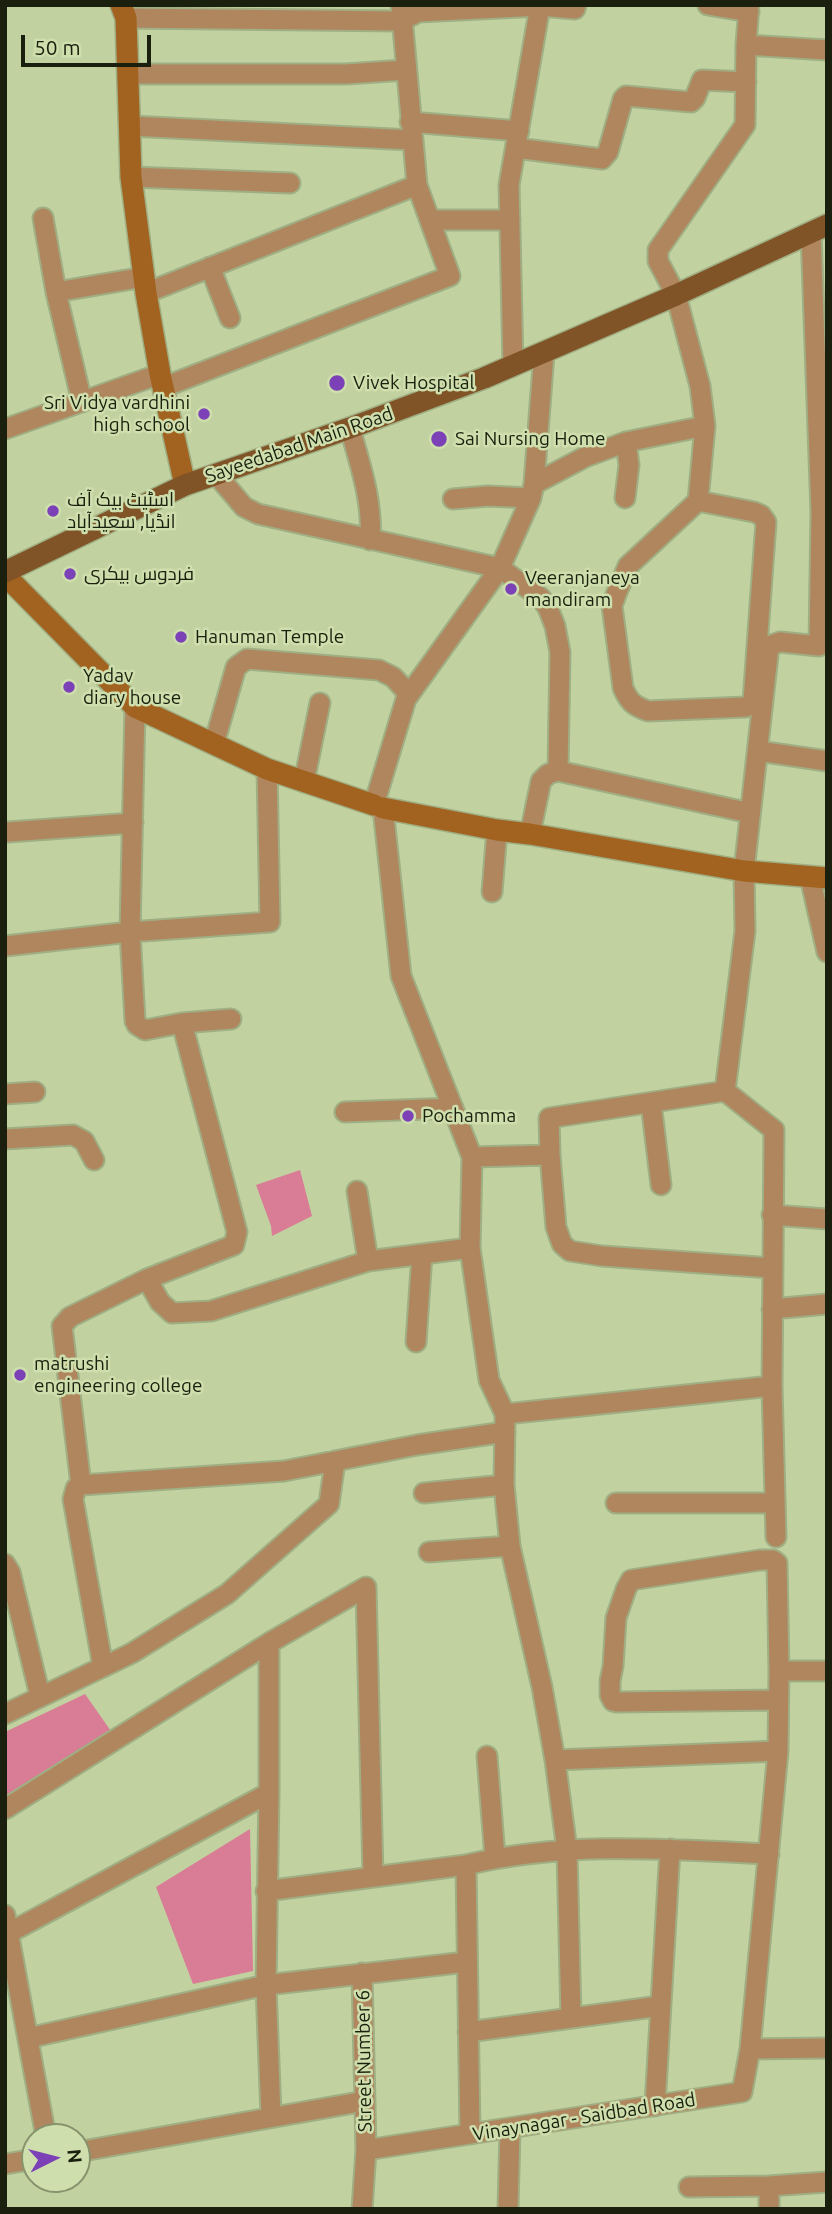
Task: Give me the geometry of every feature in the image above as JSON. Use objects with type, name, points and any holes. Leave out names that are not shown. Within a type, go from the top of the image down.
[{"type":"main road","name":"Sayeedabad Main Road","points":[[5,573],[185,485],[350,428],[544,354],[819,229]]},
{"type":"street","points":[[185,485],[162,381],[145,285],[131,177],[129,74],[124,12],[401,13],[540,6],[575,9],[576,5]]},
{"type":"street","points":[[708,5],[749,8],[745,125],[658,250],[658,261],[676,295],[700,386],[705,426],[698,501],[628,566],[612,606],[623,688],[635,707],[648,711],[750,706],[753,702],[763,645]]},
{"type":"street","points":[[513,366],[509,185],[540,6]]},
{"type":"street","points":[[5,429],[82,402],[162,381],[450,276],[417,185],[401,13]]},
{"type":"street","points":[[746,45],[827,50]]},
{"type":"street","points":[[129,74],[346,74],[405,71]]},
{"type":"street","points":[[131,126],[411,131],[517,140],[602,159],[608,152],[626,96],[691,102],[702,80],[746,82]]},
{"type":"street","points":[[131,177],[290,183]]},
{"type":"street","points":[[56,292],[145,285],[210,267],[417,185]]},
{"type":"street","points":[[43,218],[56,292],[82,402]]},
{"type":"street","points":[[430,220],[510,220]]},
{"type":"street","points":[[763,645],[780,642],[823,646],[819,229]]},
{"type":"street","points":[[210,267],[230,317]]},
{"type":"street","points":[[544,354],[532,491],[500,568],[406,699],[378,807],[401,976],[472,1157],[470,1248],[489,1380],[505,1423],[504,1485],[510,1546],[542,1688],[567,1850],[571,2018]]},
{"type":"street","points":[[453,499],[532,491],[585,457],[626,442],[705,426]]},
{"type":"street","points":[[350,428],[370,501],[370,540]]},
{"type":"street","points":[[625,498],[628,464],[626,442]]},
{"type":"street","points":[[216,474],[244,507],[258,514],[500,568],[541,598],[555,626],[560,652],[558,771]]},
{"type":"street","points":[[698,501],[754,512],[761,515],[766,522],[758,751],[744,871],[746,931],[725,1091]]},
{"type":"street","points":[[5,573],[135,707],[267,769],[378,807],[498,831],[530,834],[744,871],[818,877],[827,952]]},
{"type":"street","points":[[214,744],[236,667],[247,659],[379,670],[393,677],[409,694]]},
{"type":"street","points":[[304,782],[320,703]]},
{"type":"street","points":[[135,707],[130,932],[135,1021],[145,1030],[182,1023],[231,1019]]},
{"type":"street","points":[[758,751],[827,761]]},
{"type":"street","points":[[5,946],[130,932],[270,922],[267,769]]},
{"type":"street","points":[[530,834],[541,781],[548,774],[558,771],[750,813]]},
{"type":"street","points":[[8,832],[133,824]]},
{"type":"street","points":[[492,892],[498,831]]},
{"type":"street","points":[[82,1485],[62,1326],[70,1317],[147,1279],[234,1245],[237,1232],[182,1023]]},
{"type":"street","points":[[5,1094],[36,1091]]},
{"type":"street","points":[[772,1268],[602,1256],[570,1251],[562,1244],[556,1227],[549,1118],[725,1091],[774,1130],[772,1386],[776,1537]]},
{"type":"street","points":[[651,1103],[661,1185]]},
{"type":"street","points":[[345,1112],[453,1108]]},
{"type":"street","points":[[5,1139],[73,1135],[83,1142],[94,1160]]},
{"type":"street","points":[[472,1157],[550,1155]]},
{"type":"street","points":[[358,1191],[368,1261]]},
{"type":"street","points":[[772,1216],[827,1219]]},
{"type":"street","points":[[147,1279],[160,1302],[172,1313],[211,1311],[368,1261],[470,1248]]},
{"type":"street","points":[[416,1342],[422,1254]]},
{"type":"street","points":[[772,1309],[827,1304]]},
{"type":"street","points":[[103,1667],[74,1499],[76,1488],[82,1485],[284,1471],[416,1445],[505,1423],[772,1386]]},
{"type":"street","points":[[5,1714],[132,1653],[227,1594],[329,1504],[335,1461]]},
{"type":"street","points":[[424,1493],[504,1485]]},
{"type":"street","points":[[615,1503],[775,1503]]},
{"type":"street","points":[[429,1552],[510,1546]]},
{"type":"street","points":[[777,1700],[613,1700],[610,1695],[610,1681],[616,1618],[631,1580],[773,1560],[777,1563],[778,1751],[750,2049],[827,2048]]},
{"type":"street","points":[[5,1564],[10,1572],[40,1696]]},
{"type":"street","points":[[5,1809],[269,1643],[366,1587],[373,1877]]},
{"type":"street","points":[[269,1643],[266,1985],[271,2116]]},
{"type":"street","points":[[779,1671],[827,1671]]},
{"type":"street","points":[[555,1760],[778,1751]]},
{"type":"street","points":[[486,1755],[495,1858]]},
{"type":"street","points":[[43,2123],[6,1928],[269,1793]]},
{"type":"street","points":[[266,1891],[567,1850],[670,1849],[769,1854]]},
{"type":"street","points":[[655,2106],[670,1849]]},
{"type":"street","points":[[466,1865],[470,2134]]},
{"type":"street","points":[[28,2038],[266,1985],[466,1962]]},
{"type":"street","name":"Street Number 6","points":[[362,1973],[366,2150]]},
{"type":"street","points":[[468,2032],[660,2006]]},
{"type":"street","name":"Vinaynagar - Saidbad Road","points":[[366,2150],[742,2092],[750,2049]]},
{"type":"street","points":[[91,2148],[365,2101]]},
{"type":"street","points":[[508,2209],[510,2128]]},
{"type":"street","points":[[362,2209],[366,2150]]},
{"type":"street","points":[[690,2187],[827,2182]]},
{"type":"street","points":[[769,2186],[769,2209]]},
{"type":"shaded area","points":[[300,1170],[312,1216],[272,1236],[256,1185]]},
{"type":"shaded area","points":[[85,1694],[113,1734],[5,1798],[5,1732]]},
{"type":"shaded area","points":[[250,1829],[253,1971],[193,1984],[156,1887]]},
{"type":"place","name":"Vivek Hospital","points":[[337,383]]},
{"type":"place","name":"Sri Vidya vardhini high school","points":[[204,414]]},
{"type":"place","name":"Sai Nursing Home","points":[[439,439]]},
{"type":"place","name":"اسٹیٹ بیک آف انڈیا, سعیدآباد","points":[[53,511]]},
{"type":"place","name":"فردوس بیکری","points":[[70,574]]},
{"type":"place","name":"Veeranjaneya mandiram","points":[[511,589]]},
{"type":"place","name":"Hanuman Temple","points":[[181,637]]},
{"type":"place","name":"Yadav diary house","points":[[69,687]]},
{"type":"place","name":"Pochamma","points":[[408,1116]]},
{"type":"place","name":"matrushi engineering college","points":[[20,1375]]}]
